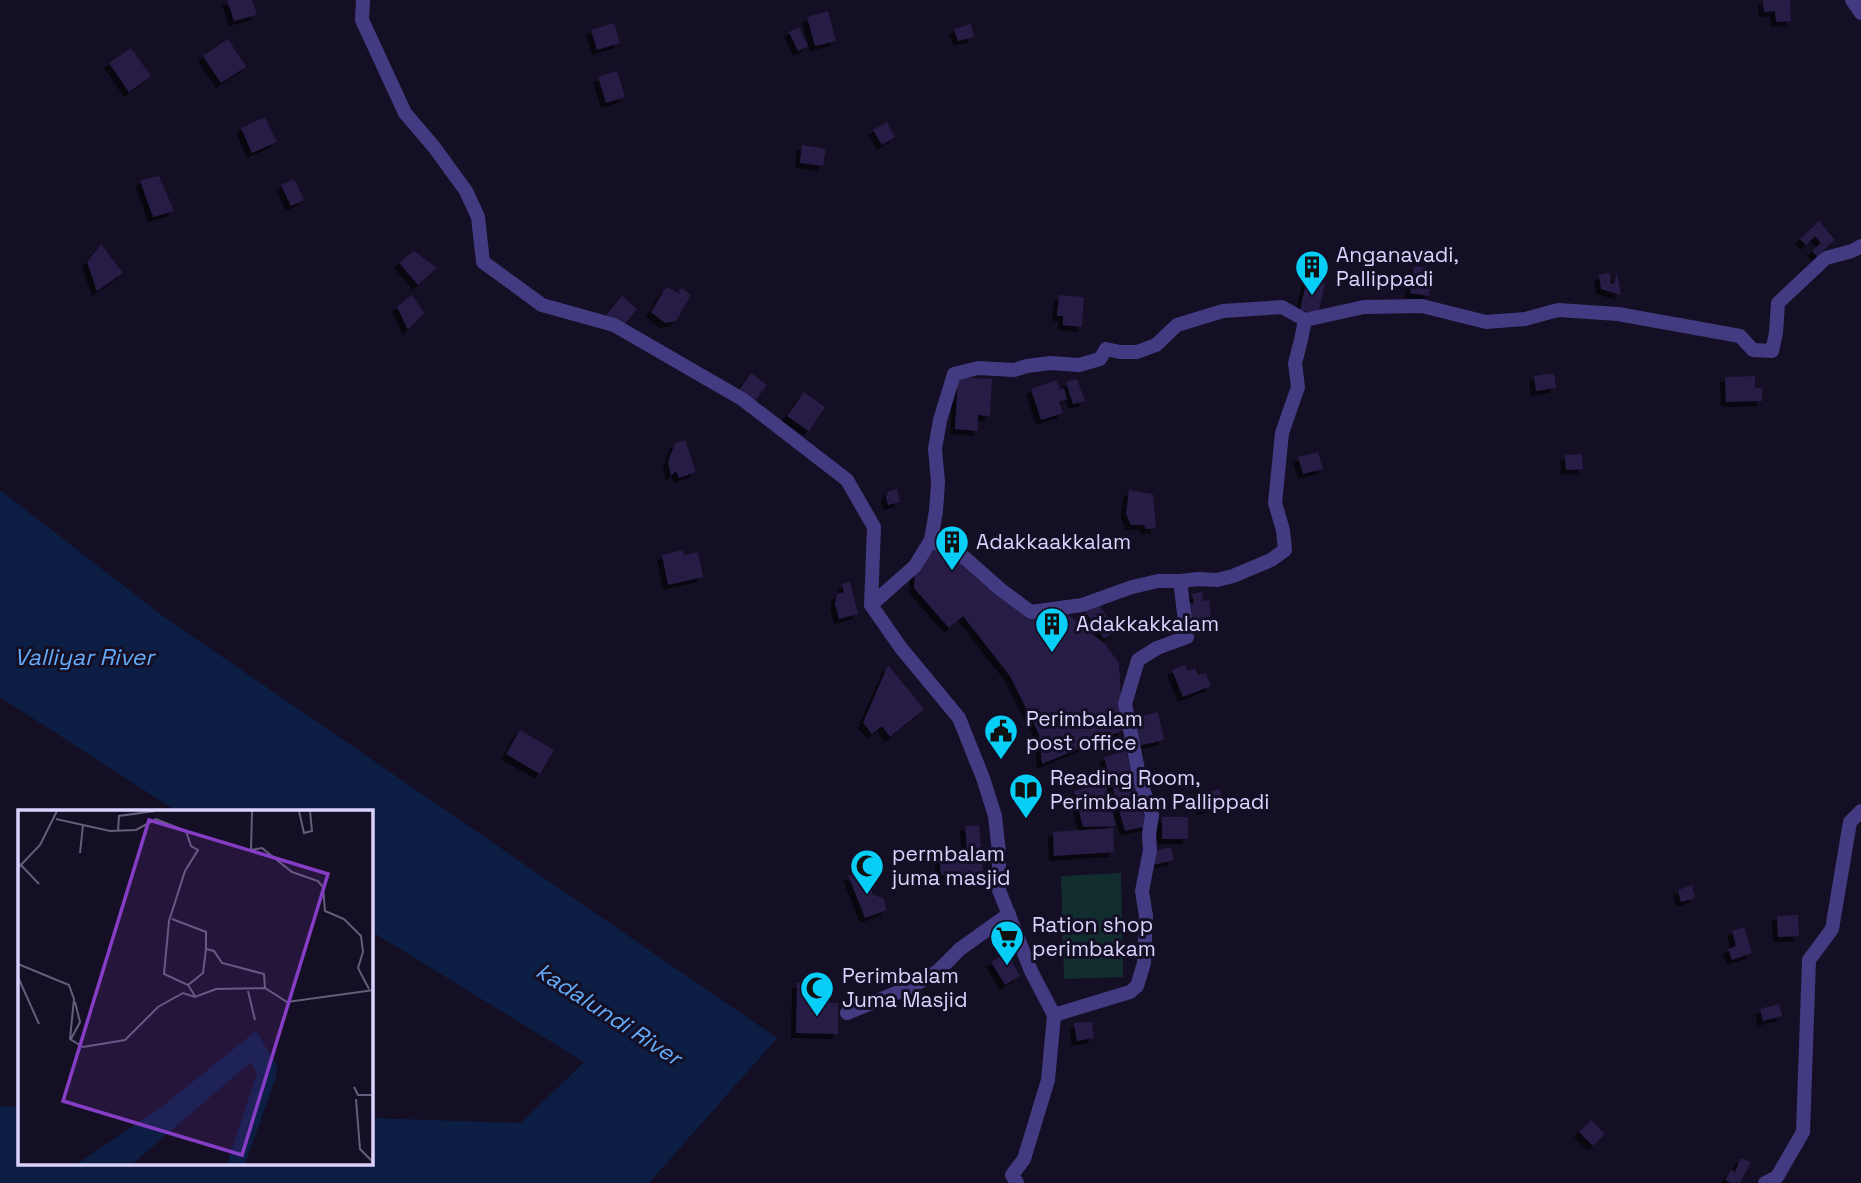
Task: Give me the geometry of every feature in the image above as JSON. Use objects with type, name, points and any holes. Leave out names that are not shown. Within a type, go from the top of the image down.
[{"type":"street","points":[[363,0],[362,20],[405,113],[466,191],[478,218],[483,262],[542,305],[614,325],[742,399],[846,480],[874,527],[871,605],[901,648],[959,718],[995,816],[999,890],[1031,971],[1054,1015],[1048,1080],[1024,1159],[1012,1175],[1017,1183]]},
{"type":"street","points":[[1852,0],[1861,13]]},
{"type":"street","points":[[871,605],[915,566],[931,540],[938,482],[935,449],[940,420],[954,374],[978,368],[1014,370],[1050,363],[1079,365],[1100,359],[1105,349],[1137,352],[1156,345],[1177,325],[1223,312],[1282,307],[1305,320],[1364,307],[1422,306],[1486,322],[1525,319],[1558,310],[1606,313],[1740,336],[1753,350],[1772,351],[1776,333],[1777,303],[1826,258],[1861,246]]},
{"type":"street","points":[[931,540],[965,558],[1031,612],[1082,604],[1158,581],[1217,580],[1271,560],[1285,550],[1283,530],[1275,503],[1282,433],[1298,387],[1295,363],[1305,320]]},
{"type":"street","points":[[1054,1015],[1130,992],[1137,986],[1140,978],[1144,963],[1146,916],[1142,891],[1150,850],[1152,815],[1140,780],[1125,704],[1138,660],[1157,648],[1187,637],[1180,581]]},
{"type":"street","points":[[1765,1183],[1777,1177],[1803,1132],[1808,960],[1832,929],[1850,822],[1861,811]]},
{"type":"street","points":[[847,1013],[911,987],[939,971],[960,949],[1009,914]]},
{"type":"green space","points":[[1121,873],[1123,977],[1064,979],[1061,876]]},
{"type":"water","name":"Valliyar River","points":[[0,490],[160,614],[777,1038],[649,1183],[0,1183],[0,1106],[18,1107],[18,1166],[373,1166],[373,1118],[521,1123],[584,1062],[373,932],[373,810],[175,810],[0,697]]},
{"type":"building","points":[[227,0],[252,0],[257,15],[234,21]]},
{"type":"building","points":[[1763,0],[1790,0],[1791,21],[1776,22],[1775,11],[1764,12]]},
{"type":"building","points":[[828,11],[836,41],[815,46],[807,17]]},
{"type":"building","points":[[614,23],[620,43],[597,50],[591,30]]},
{"type":"building","points":[[971,24],[974,37],[958,41],[954,29]]},
{"type":"building","points":[[799,27],[808,46],[798,51],[789,32]]},
{"type":"building","points":[[228,39],[246,67],[221,83],[203,56]]},
{"type":"building","points":[[131,48],[151,76],[129,92],[109,63]]},
{"type":"building","points":[[617,71],[625,97],[606,103],[598,77]]},
{"type":"building","points":[[265,117],[277,142],[252,153],[241,128]]},
{"type":"building","points":[[887,122],[895,137],[882,145],[873,130]]},
{"type":"building","points":[[802,145],[826,149],[823,166],[800,163]]},
{"type":"building","points":[[159,176],[174,211],[153,217],[140,180]]},
{"type":"building","points":[[294,179],[304,200],[291,206],[281,185]]},
{"type":"building","points":[[1819,221],[1835,240],[1817,256],[1812,251],[1821,243],[1815,236],[1806,245],[1800,239]]},
{"type":"building","points":[[101,244],[123,273],[97,291],[87,262]]},
{"type":"building","points":[[414,251],[437,268],[418,285],[399,263]]},
{"type":"building","points":[[1414,266],[1433,269],[1429,296],[1410,293]]},
{"type":"building","points":[[1617,272],[1621,295],[1601,289],[1599,275],[1610,273],[1611,284],[1615,283]]},
{"type":"building","name":"Anganavadi, Pallippadi","points":[[1307,279],[1325,283],[1318,314],[1300,310]]},
{"type":"building","points":[[666,287],[680,294],[679,290],[682,288],[691,295],[676,321],[665,323],[651,312]]},
{"type":"building","points":[[412,295],[424,313],[408,330],[397,307]]},
{"type":"building","points":[[1059,295],[1084,297],[1082,327],[1063,325],[1063,316],[1057,316]]},
{"type":"building","points":[[622,296],[637,309],[622,328],[606,315]]},
{"type":"building","points":[[751,373],[767,385],[755,401],[739,390]]},
{"type":"building","points":[[1554,373],[1556,388],[1536,391],[1534,376]]},
{"type":"building","points":[[1755,376],[1755,388],[1762,388],[1762,401],[1726,402],[1725,377]]},
{"type":"building","points":[[958,377],[992,379],[990,416],[978,415],[978,431],[955,429]]},
{"type":"building","points":[[1077,379],[1085,401],[1073,404],[1066,382]]},
{"type":"building","points":[[1057,380],[1060,390],[1064,388],[1067,399],[1059,402],[1063,413],[1041,420],[1031,389]]},
{"type":"building","points":[[804,392],[825,407],[809,431],[787,416]]},
{"type":"building","points":[[685,440],[696,472],[679,478],[676,471],[671,476],[668,462],[675,443]]},
{"type":"building","points":[[1318,452],[1323,469],[1303,474],[1298,457]]},
{"type":"building","points":[[1582,454],[1583,469],[1566,470],[1565,455]]},
{"type":"building","points":[[897,489],[900,502],[888,505],[886,497],[889,491]]},
{"type":"building","points":[[1129,490],[1153,494],[1156,528],[1146,529],[1144,525],[1131,525],[1126,514]]},
{"type":"building","name":"Adakkakkalam","points":[[933,544],[986,579],[1028,617],[1065,612],[1105,644],[1119,663],[1123,730],[1042,764],[1039,734],[1010,676],[963,616],[949,628],[914,588],[915,572]]},
{"type":"building","points":[[683,550],[684,555],[698,552],[703,577],[668,585],[662,555]]},
{"type":"building","points":[[850,582],[858,614],[839,619],[835,604],[837,594],[844,592],[842,584]]},
{"type":"building","points":[[1202,592],[1203,601],[1209,600],[1211,617],[1190,620],[1188,604],[1194,603],[1192,594]]},
{"type":"building","points":[[1098,603],[1116,631],[1104,639],[1085,611]]},
{"type":"building","points":[[888,665],[924,709],[890,737],[882,726],[872,734],[863,723]]},
{"type":"building","points":[[1185,665],[1188,671],[1195,668],[1198,675],[1206,673],[1211,686],[1183,697],[1172,670]]},
{"type":"building","points":[[1158,712],[1164,740],[1138,746],[1132,718]]},
{"type":"building","points":[[520,730],[554,750],[540,774],[506,754]]},
{"type":"building","points":[[1126,751],[1147,826],[1125,831],[1104,757]]},
{"type":"building","points":[[1105,783],[1116,826],[1083,827],[1074,791]]},
{"type":"building","points":[[1219,789],[1224,803],[1202,810],[1198,796]]},
{"type":"building","points":[[1162,817],[1188,817],[1188,839],[1162,839]]},
{"type":"building","points":[[979,825],[983,872],[941,875],[939,851],[960,849],[960,853],[967,852],[965,826]]},
{"type":"building","points":[[1113,828],[1114,852],[1054,856],[1053,832]]},
{"type":"building","points":[[1171,847],[1174,860],[1153,865],[1155,851]]},
{"type":"building","name":"permbalam juma masjid","points":[[848,875],[867,877],[873,895],[883,898],[887,910],[865,918]]},
{"type":"building","points":[[1692,885],[1695,898],[1681,902],[1678,890]]},
{"type":"building","points":[[1798,915],[1799,936],[1778,937],[1777,916]]},
{"type":"building","points":[[1744,927],[1752,953],[1732,960],[1728,949],[1736,946],[1732,931]]},
{"type":"building","points":[[1007,953],[1020,976],[1005,985],[991,962]]},
{"type":"building","name":"Perimbalam Juma Masjid","points":[[797,983],[831,983],[830,1003],[838,1003],[838,1034],[796,1033]]},
{"type":"building","points":[[1779,1004],[1782,1016],[1763,1021],[1760,1009]]},
{"type":"building","points":[[1092,1022],[1094,1038],[1077,1041],[1074,1023]]},
{"type":"building","points":[[1591,1120],[1605,1134],[1593,1146],[1579,1132]]},
{"type":"building","points":[[1741,1158],[1751,1162],[1740,1183],[1725,1180],[1731,1170],[1735,1172]]},
{"type":"place","name":"Anganavadi, Pallippadi","points":[[1312,297]]},
{"type":"place","name":"Adakkaakkalam","points":[[952,572]]},
{"type":"place","name":"Adakkakkalam","points":[[1052,654]]},
{"type":"place","name":"Perimbalam post office","points":[[1001,761]]},
{"type":"place","name":"Reading Room, Perimbalam Pallippadi","points":[[1026,820]]},
{"type":"place","name":"permbalam juma masjid","points":[[867,896]]},
{"type":"place","name":"Ration shop perimbakam","points":[[1007,967]]},
{"type":"place","name":"Perimbalam Juma Masjid","points":[[817,1018]]},
{"type":"water label","name":"kadalundi River","points":[[609,1014]]}]
